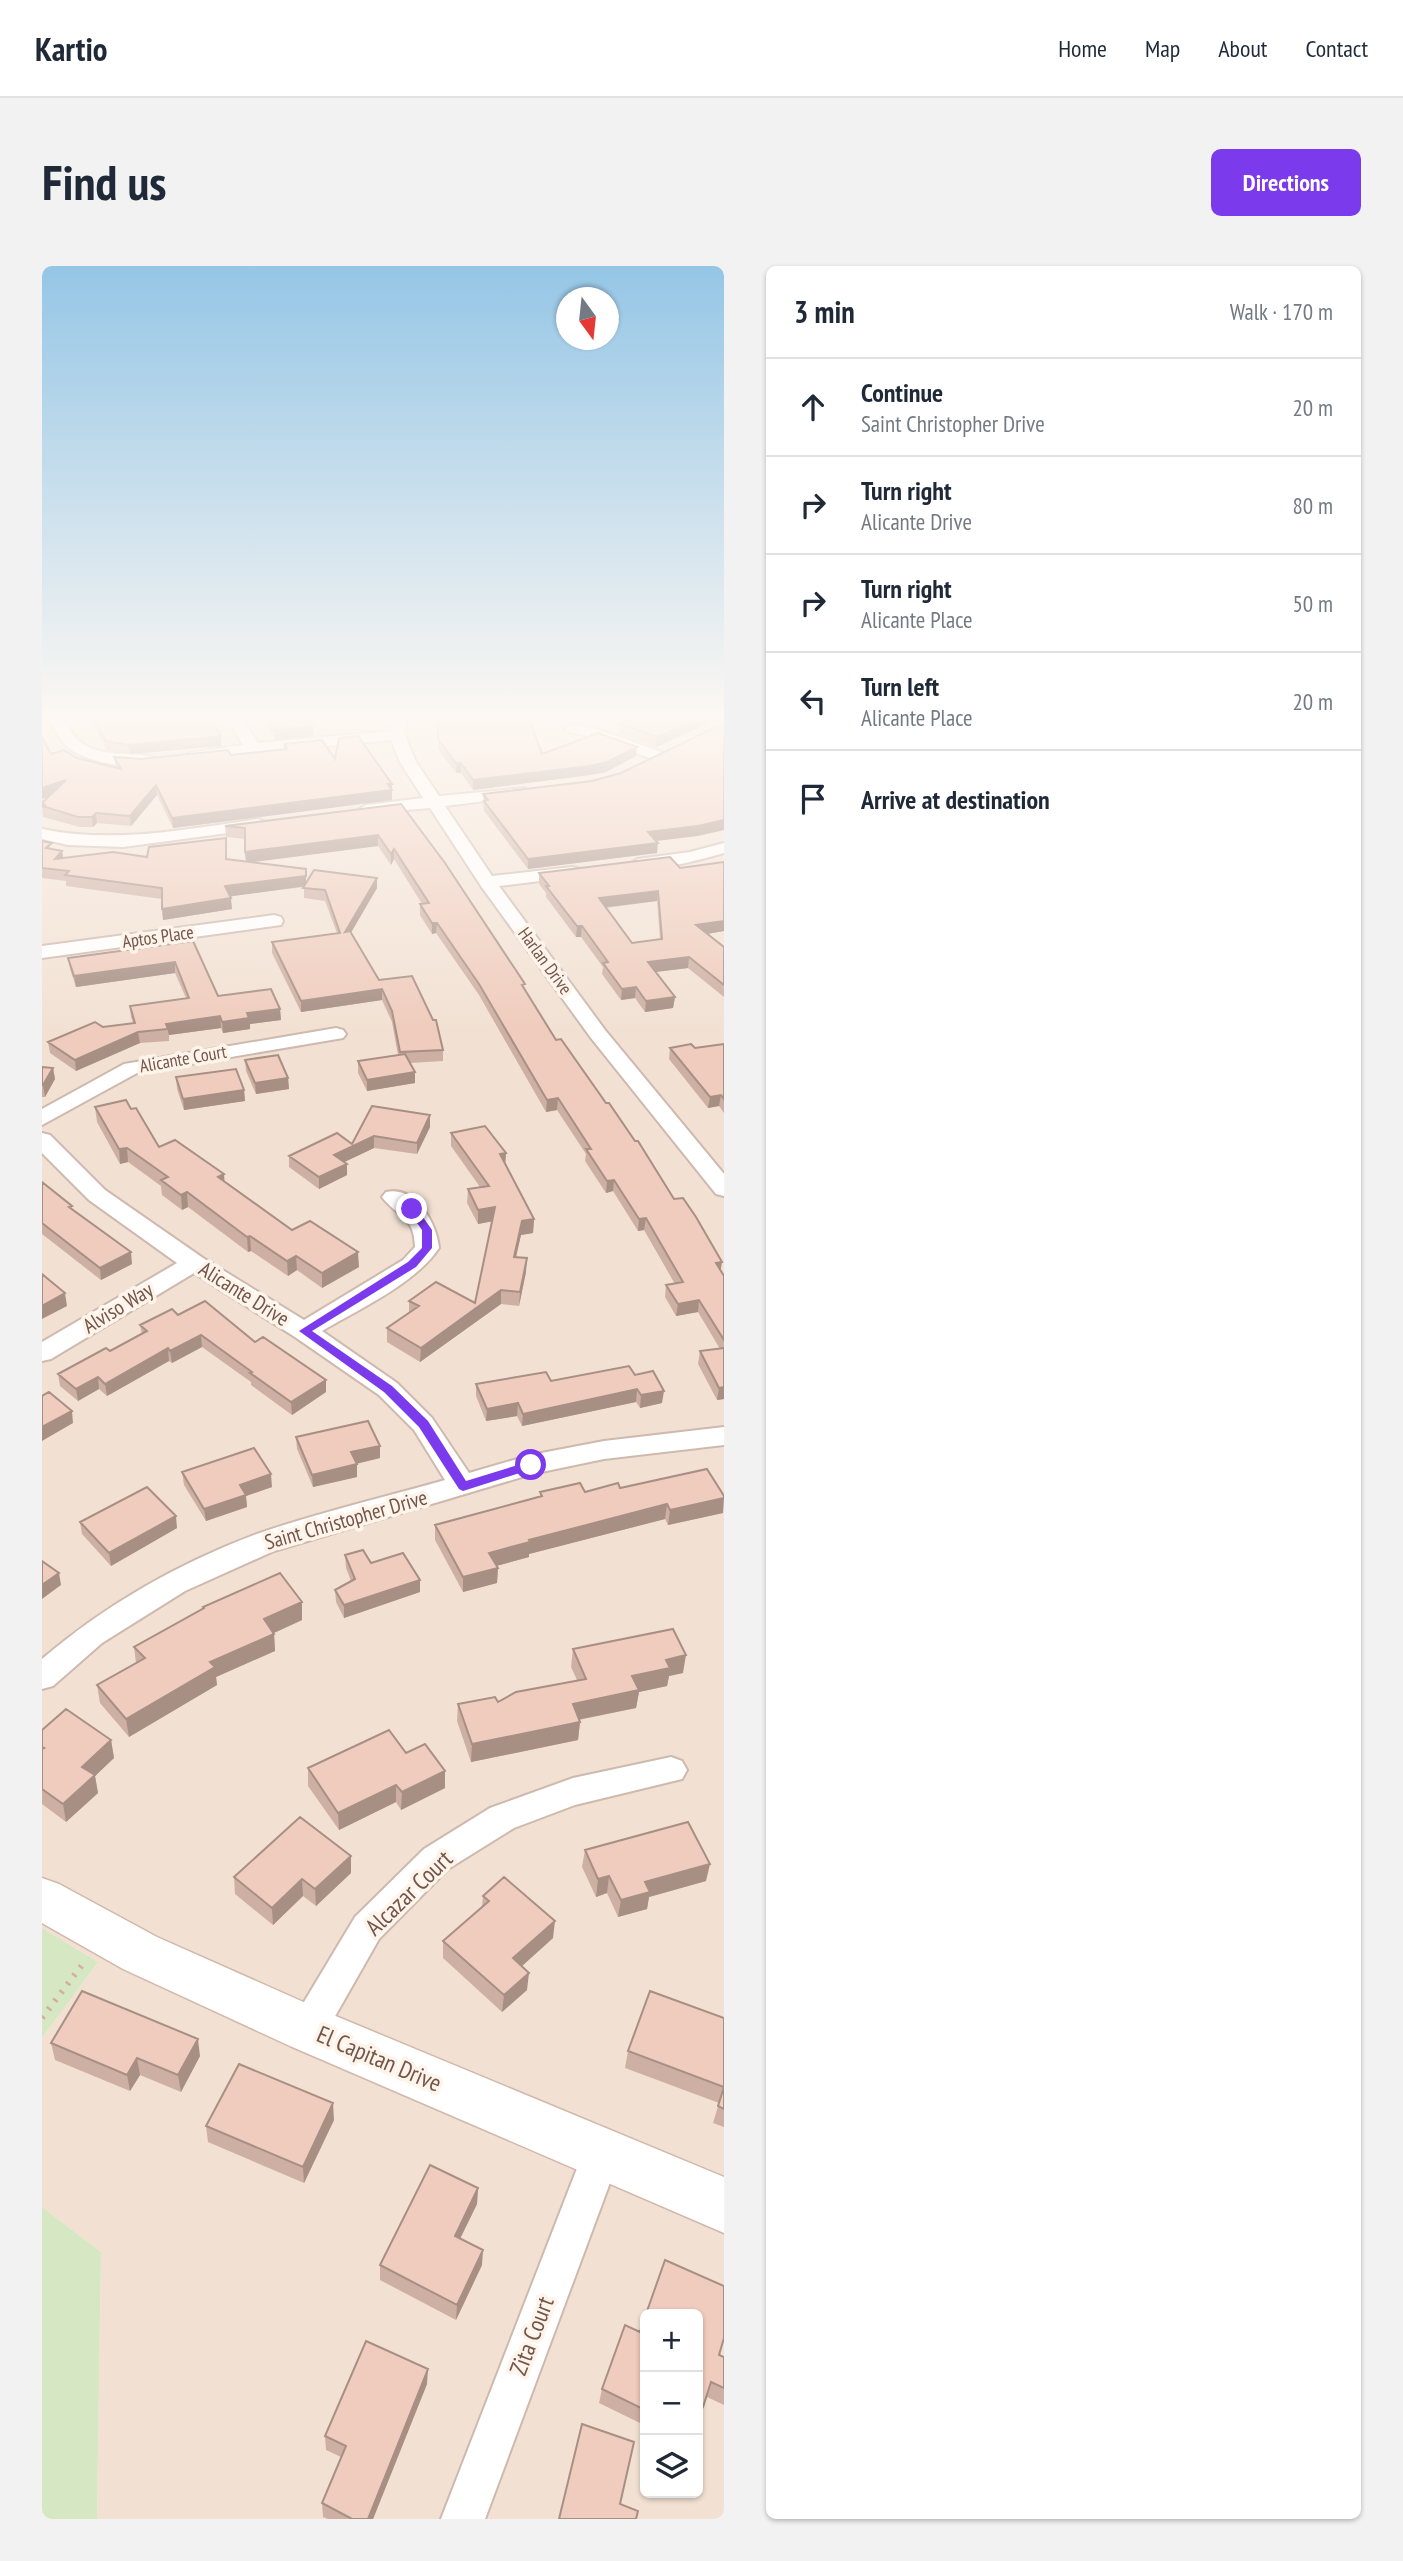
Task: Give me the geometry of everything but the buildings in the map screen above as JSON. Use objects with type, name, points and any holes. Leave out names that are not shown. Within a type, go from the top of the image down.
[{"type":"street","points":[[42,834],[71,842],[146,839],[274,822]]},
{"type":"street","name":"Harlan Drive","points":[[448,822],[487,882],[598,1034],[724,1189]]},
{"type":"street","points":[[623,866],[691,858],[724,848]]},
{"type":"street","points":[[487,882],[596,869]]},
{"type":"street","name":"Aptos Place","points":[[42,952],[274,921]]},
{"type":"street","name":"Alicante Court","points":[[42,1118],[131,1068],[336,1034]]},
{"type":"street","name":"Alicante Drive","points":[[42,1140],[97,1195],[194,1263],[304,1331],[388,1389],[424,1424],[463,1486]]},
{"type":"street","points":[[304,1331],[412,1265],[427,1248],[427,1230],[412,1209],[394,1197]]},
{"type":"street","name":"Alviso Way","points":[[42,1353],[194,1263]]},
{"type":"street","name":"Saint Christopher Drive","points":[[42,1677],[91,1635],[175,1583],[264,1543],[531,1465],[604,1450],[724,1436]]},
{"type":"street","name":"Alcazar Court","points":[[308,2029],[368,1928],[436,1859],[502,1818],[573,1792],[671,1770]]},
{"type":"street","name":"El Capitan Drive","points":[[42,1899],[140,1954],[308,2029],[724,2205]]},
{"type":"street","name":"Zita Court","points":[[463,2519],[602,2153]]},
{"type":"path","points":[[42,2018],[85,1960]]},
{"type":"shaded area","points":[[42,822],[724,822],[724,2519],[97,2519],[101,2252],[42,2207],[42,2038],[98,1962],[42,1928]]},
{"type":"green space","points":[[42,1928],[98,1962],[42,2038]]},
{"type":"green space","points":[[42,2207],[101,2252],[97,2519],[42,2519]]},
{"type":"route","points":[[412,1209],[427,1230],[427,1248],[412,1265],[304,1331],[388,1389],[424,1424],[463,1486],[531,1465]]}]
